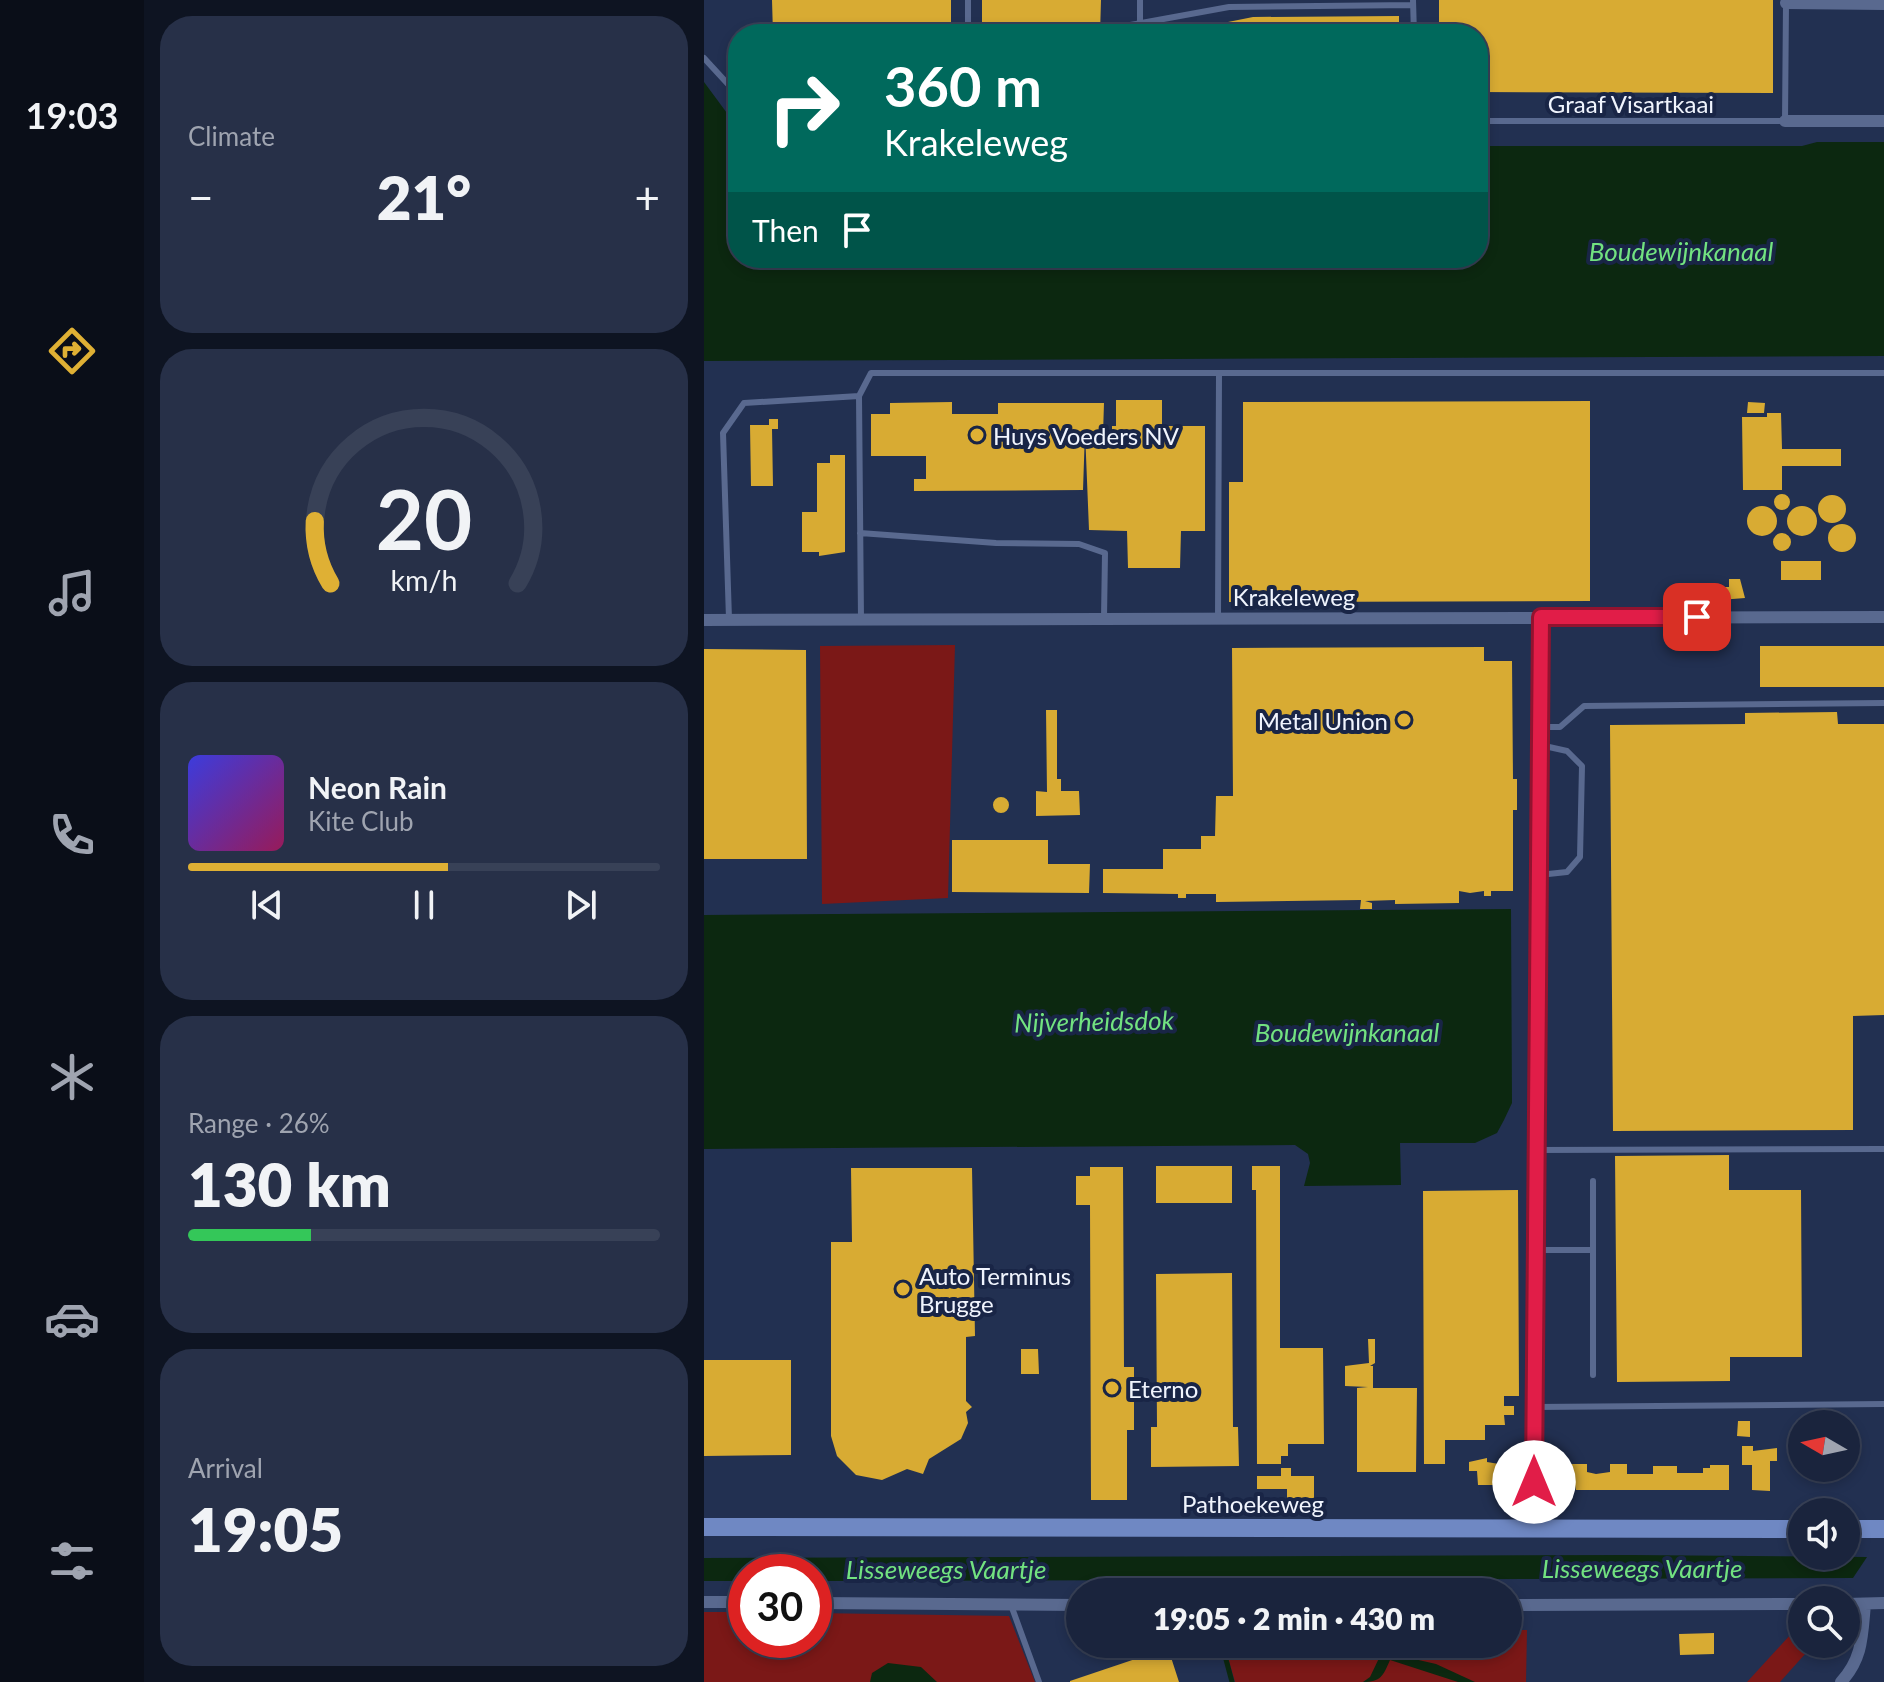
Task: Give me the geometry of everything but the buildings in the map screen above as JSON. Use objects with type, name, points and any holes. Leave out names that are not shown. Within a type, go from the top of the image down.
[{"type":"main road","name":"Pathoekeweg","points":[[704,1527],[1788,1529]]},
{"type":"main road","points":[[1860,1529],[1884,1529]]},
{"type":"street","points":[[1786,2],[1884,4]]},
{"type":"street","points":[[1785,121],[1884,121]]},
{"type":"street","points":[[1534,1528],[1541,617]]},
{"type":"street","name":"Krakeleweg","points":[[704,620],[1884,617]]},
{"type":"street","points":[[704,1602],[728,1602]]},
{"type":"street","points":[[832,1603],[1066,1605]]},
{"type":"street","points":[[1860,1604],[1884,1603]]},
{"type":"street","points":[[1522,1605],[1788,1604]]},
{"type":"street","points":[[1841,1682],[1856,1665],[1862,1648],[1865,1604]]},
{"type":"lane","points":[[968,0],[968,24]]},
{"type":"lane","points":[[1140,0],[1140,23]]},
{"type":"lane","points":[[1135,24],[1229,7],[1413,2],[1414,24]]},
{"type":"lane","points":[[1785,121],[1786,2]]},
{"type":"lane","points":[[704,58],[728,84]]},
{"type":"lane","name":"Graaf Visartkaai","points":[[1488,121],[1785,121]]},
{"type":"lane","points":[[861,619],[859,396],[871,373],[1884,373]]},
{"type":"lane","points":[[1218,618],[1219,374]]},
{"type":"lane","points":[[729,619],[723,433],[744,403],[859,396]]},
{"type":"lane","points":[[860,533],[996,543],[1079,544],[1105,553],[1104,618]]},
{"type":"lane","points":[[1540,727],[1560,727],[1584,706],[1884,703]]},
{"type":"lane","points":[[1539,875],[1567,872],[1580,857],[1582,766],[1567,751],[1540,745]]},
{"type":"lane","points":[[1536,1150],[1884,1149]]},
{"type":"lane","points":[[1593,1181],[1593,1375]]},
{"type":"lane","points":[[1536,1250],[1593,1250]]},
{"type":"lane","points":[[1535,1407],[1884,1404]]},
{"type":"lane","points":[[1011,1605],[1039,1682]]},
{"type":"shaded area","points":[[955,645],[948,898],[822,904],[820,646]]},
{"type":"shaded area","points":[[704,1612],[728,1612],[728,1658],[832,1658],[832,1613],[1009,1616],[1035,1682],[704,1682]]},
{"type":"shaded area","points":[[1522,1630],[1527,1630],[1526,1682],[1235,1682],[1228,1658],[1522,1658]]},
{"type":"shaded area","points":[[1788,1637],[1788,1658],[1801,1658],[1780,1682],[1747,1682]]},
{"type":"water","name":"Boudewijnkanaal","points":[[704,82],[728,114],[728,268],[1488,268],[1488,146],[1802,146],[1817,142],[1884,142],[1884,356],[704,361]]},
{"type":"water","name":"Boudewijnkanaal","points":[[1511,909],[1512,1103],[1497,1133],[1475,1143],[1400,1143],[1401,1185],[1304,1186],[1310,1163],[1308,1154],[1295,1145],[704,1149],[704,915]]},
{"type":"water","name":"Lisseweegs Vaartje","points":[[1788,1556],[1788,1570],[1858,1570],[1853,1578],[832,1581],[832,1558]]},
{"type":"water","points":[[704,1558],[728,1558],[728,1581],[704,1581]]},
{"type":"water","points":[[1379,1658],[1410,1658],[1436,1664],[1475,1682],[1458,1682],[1390,1660],[1381,1677],[1363,1682],[1370,1677]]},
{"type":"water","points":[[888,1663],[921,1667],[937,1682],[870,1682],[872,1673]]},
{"type":"waterway","points":[[1226,1658],[1232,1682]]},
{"type":"place","name":"Huys Voeders NV","points":[[977,435]]},
{"type":"place","name":"Metal Union","points":[[1404,720]]},
{"type":"place","name":"Auto Terminus Brugge","points":[[903,1289]]},
{"type":"place","name":"Eterno","points":[[1112,1388]]},
{"type":"route","points":[[1534,1482],[1541,617],[1697,617]]},
{"type":"water label","name":"Nijverheidsdok","points":[[1094,1021]]}]
